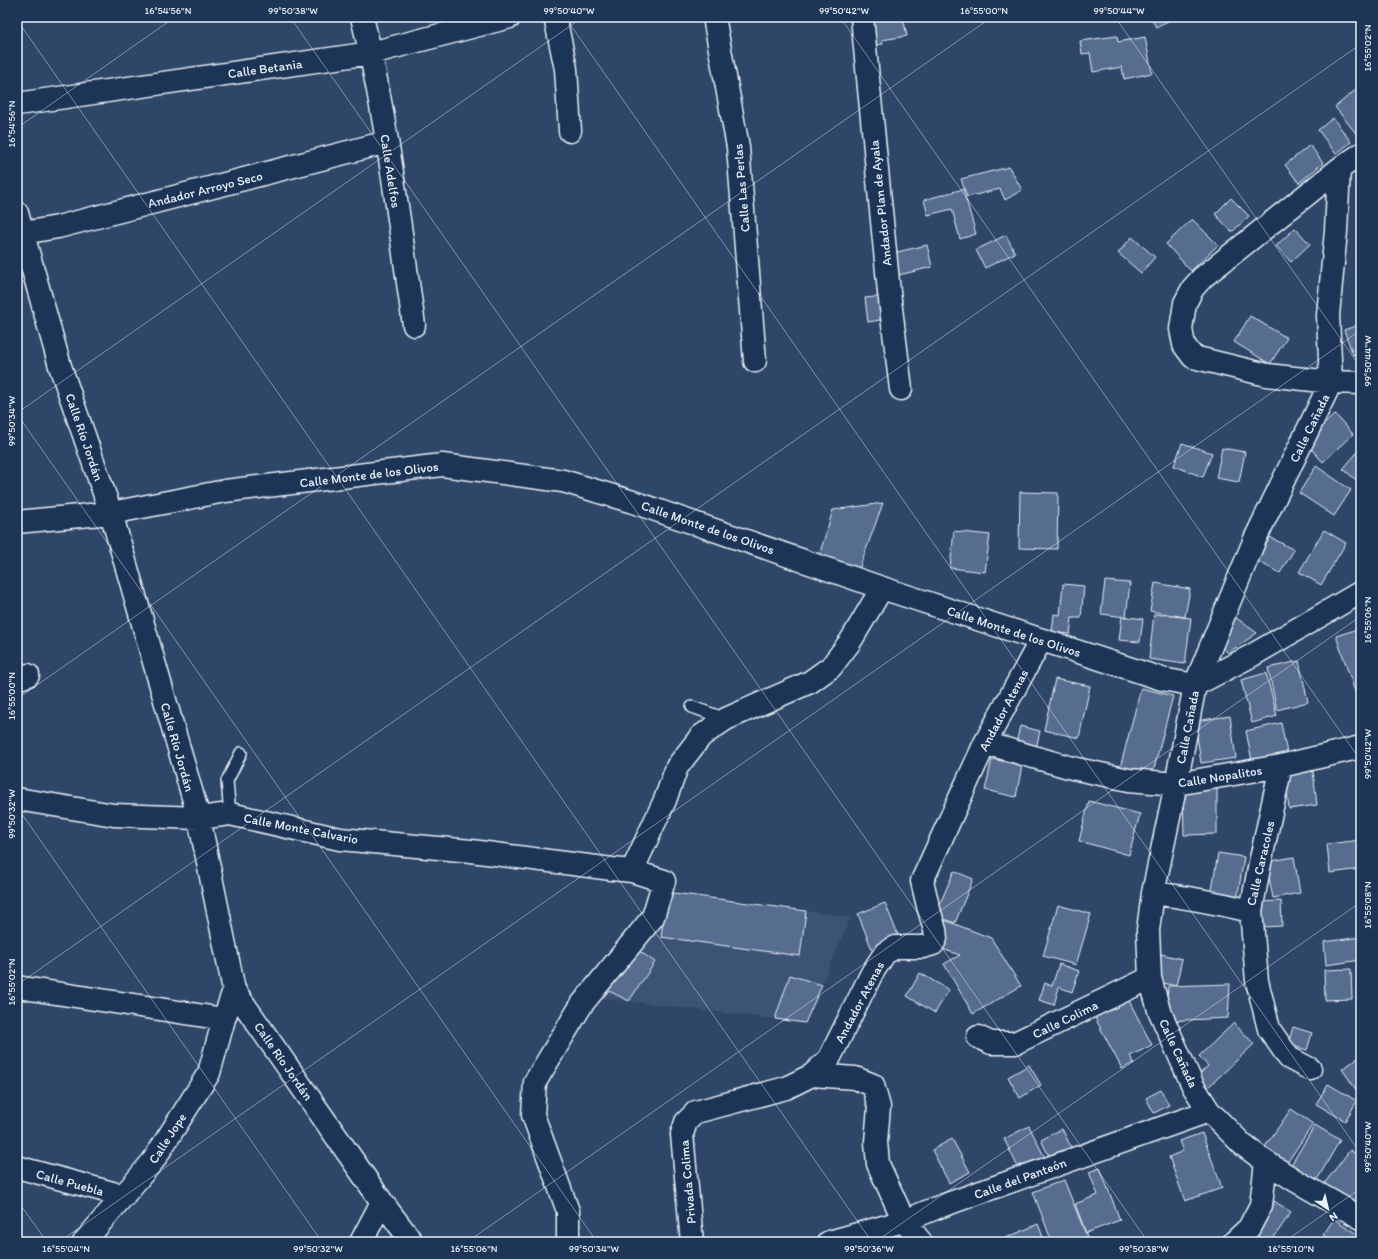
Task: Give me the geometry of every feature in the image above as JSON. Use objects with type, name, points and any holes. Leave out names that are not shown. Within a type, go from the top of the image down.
[{"type":"street","name":"Calle Adelfos","points":[[362,17],[371,53],[387,142],[414,325]]},
{"type":"street","name":"Calle Betania","points":[[17,104],[371,53],[510,17]]},
{"type":"street","points":[[555,17],[566,68],[570,131]]},
{"type":"street","name":"Calle Las Perlas","points":[[714,17],[738,147],[755,361]]},
{"type":"street","name":"Andador Plan de Ayala","points":[[862,17],[889,292],[901,389]]},
{"type":"street","name":"Andador Arroyo Seco","points":[[20,223],[58,227],[387,142]]},
{"type":"street","points":[[1361,154],[1339,169],[1203,277],[1193,288],[1185,303],[1181,329],[1184,346],[1193,357],[1267,375],[1331,382],[1361,383]]},
{"type":"street","name":"Calle Cañada","points":[[1339,169],[1336,231],[1328,315],[1331,382],[1254,539],[1195,685],[1153,893],[1148,930],[1150,978],[1159,1010],[1193,1086],[1209,1111],[1243,1145],[1266,1162],[1361,1218]]},
{"type":"street","name":"Calle Río Jordán","points":[[20,223],[60,366],[111,513],[199,818],[234,990],[382,1202],[412,1242]]},
{"type":"street","name":"Calle Monte de los Olivos","points":[[17,522],[111,513],[225,492],[442,465],[562,481],[633,502],[882,588],[1162,679],[1195,685]]},
{"type":"street","points":[[632,871],[677,767],[701,736],[726,719],[810,682],[831,667],[850,642],[882,588]]},
{"type":"street","points":[[1195,685],[1251,656],[1361,592]]},
{"type":"street","name":"Andador Atenas","points":[[812,1075],[829,1059],[872,973],[885,953],[896,947],[923,947],[933,944],[936,938],[922,881],[985,743],[1041,640]]},
{"type":"street","name":"Calle Nopalitos","points":[[985,743],[1072,768],[1122,778],[1176,784],[1281,766],[1361,747]]},
{"type":"street","name":"Calle Caracoles","points":[[1153,893],[1219,903],[1251,911],[1281,766]]},
{"type":"street","name":"Calle Monte Calvario","points":[[17,799],[114,815],[199,818],[230,814],[340,839],[471,851],[632,871],[664,881],[653,917],[582,1004],[536,1082],[533,1115],[568,1211],[568,1242]]},
{"type":"street","points":[[1251,911],[1257,981],[1269,1029],[1289,1058],[1310,1069]]},
{"type":"street","name":"Calle Colima","points":[[978,1037],[991,1043],[1015,1043],[1150,978]]},
{"type":"street","points":[[17,987],[224,1019]]},
{"type":"street","name":"Calle Jope","points":[[84,1242],[154,1161],[209,1073],[224,1019],[234,990]]},
{"type":"street","points":[[812,1075],[855,1078],[873,1085],[879,1107],[876,1142],[878,1164],[904,1221],[921,1242]]},
{"type":"street","name":"Privada Colima","points":[[692,1242],[682,1134],[686,1122],[696,1112],[786,1088],[812,1075]]},
{"type":"street","name":"Calle del Panteón","points":[[829,1242],[904,1221],[936,1208],[1209,1111]]},
{"type":"street","points":[[1234,1242],[1249,1228],[1261,1205],[1266,1162]]},
{"type":"street","name":"Calle Puebla","points":[[17,1168],[124,1196]]},
{"type":"street","points":[[361,1242],[382,1202]]},
{"type":"lane","points":[[692,707],[726,719]]},
{"type":"lane","points":[[230,814],[227,781],[241,753]]},
{"type":"shaded area","points":[[667,892],[851,917],[805,1023],[602,998],[635,948]]},
{"type":"building","points":[[865,17],[903,17],[907,36],[882,40],[883,44],[870,46]]},
{"type":"building","points":[[1150,17],[1176,17],[1156,27]]},
{"type":"building","points":[[1117,36],[1118,42],[1145,37],[1152,73],[1124,79],[1122,67],[1093,72],[1090,53],[1082,54],[1080,41]]},
{"type":"building","points":[[1358,88],[1361,92],[1361,133],[1358,136],[1335,107]]},
{"type":"building","points":[[1333,118],[1351,142],[1336,154],[1318,130]]},
{"type":"building","points":[[1310,145],[1323,163],[1299,183],[1285,165]]},
{"type":"building","points":[[1009,167],[1022,190],[1005,200],[1000,189],[967,197],[961,179]]},
{"type":"building","points":[[963,189],[976,234],[960,239],[952,209],[928,215],[924,200]]},
{"type":"building","points":[[1231,198],[1249,216],[1232,232],[1215,214]]},
{"type":"building","points":[[1192,219],[1218,245],[1191,271],[1166,244]]},
{"type":"building","points":[[1295,228],[1310,244],[1291,262],[1276,246]]},
{"type":"building","points":[[1006,235],[1015,253],[985,268],[976,250]]},
{"type":"building","points":[[1132,237],[1155,257],[1141,273],[1118,253]]},
{"type":"building","points":[[927,245],[932,267],[899,275],[893,253]]},
{"type":"building","points":[[883,296],[886,319],[868,322],[865,298]]},
{"type":"building","points":[[1250,316],[1287,338],[1270,364],[1234,342]]},
{"type":"building","points":[[1361,324],[1361,352],[1353,355],[1344,330]]},
{"type":"building","points":[[1335,414],[1353,434],[1323,462],[1305,442]]},
{"type":"building","points":[[1182,443],[1212,453],[1203,477],[1174,466]]},
{"type":"building","points":[[1222,448],[1245,452],[1239,482],[1216,478]]},
{"type":"building","points":[[1361,448],[1361,484],[1343,469]]},
{"type":"building","points":[[1316,466],[1351,490],[1334,516],[1299,493]]},
{"type":"building","points":[[1020,492],[1058,493],[1057,549],[1019,548]]},
{"type":"building","points":[[883,503],[858,572],[818,559],[833,510]]},
{"type":"building","points":[[1324,530],[1346,543],[1321,585],[1299,572]]},
{"type":"building","points":[[954,531],[990,535],[985,572],[950,568]]},
{"type":"building","points":[[1270,537],[1294,550],[1280,573],[1257,561]]},
{"type":"building","points":[[1105,581],[1130,583],[1126,617],[1101,614]]},
{"type":"building","points":[[1155,583],[1190,589],[1185,617],[1150,611]]},
{"type":"building","points":[[1063,584],[1084,586],[1081,618],[1072,618],[1070,634],[1052,632],[1054,614],[1060,615]]},
{"type":"building","points":[[1154,614],[1191,618],[1185,664],[1149,659]]},
{"type":"building","points":[[1122,616],[1143,619],[1140,642],[1119,640]]},
{"type":"building","points":[[1235,617],[1257,633],[1228,653],[1220,645]]},
{"type":"building","points":[[1361,628],[1361,703],[1359,703],[1336,636]]},
{"type":"building","points":[[1299,661],[1308,702],[1277,710],[1268,668]]},
{"type":"building","points":[[1266,673],[1277,716],[1252,723],[1241,680]]},
{"type":"building","points":[[1055,679],[1090,686],[1079,738],[1044,730]]},
{"type":"building","points":[[1141,688],[1173,696],[1152,776],[1120,768]]},
{"type":"building","points":[[1230,716],[1236,758],[1201,763],[1195,721]]},
{"type":"building","points":[[1281,723],[1288,758],[1253,766],[1246,731]]},
{"type":"building","points":[[1020,726],[1040,731],[1035,753],[1015,748]]},
{"type":"building","points":[[992,759],[1022,765],[1016,797],[985,790]]},
{"type":"building","points":[[1313,771],[1317,805],[1289,809],[1285,775]]},
{"type":"building","points":[[1217,787],[1217,834],[1184,835],[1183,788]]},
{"type":"building","points":[[1089,801],[1140,814],[1129,855],[1079,841]]},
{"type":"building","points":[[1361,840],[1361,869],[1330,873],[1327,844]]},
{"type":"building","points":[[1218,853],[1244,857],[1237,900],[1211,896]]},
{"type":"building","points":[[1294,857],[1300,893],[1273,898],[1266,862]]},
{"type":"building","points":[[954,871],[973,879],[955,923],[935,915]]},
{"type":"building","points":[[667,892],[806,911],[800,956],[661,937]]},
{"type":"building","points":[[1281,901],[1282,926],[1261,927],[1260,902]]},
{"type":"building","points":[[885,903],[900,940],[873,952],[858,914]]},
{"type":"building","points":[[1058,905],[1091,914],[1076,965],[1043,956]]},
{"type":"building","points":[[944,920],[991,938],[1021,986],[973,1014],[944,964],[960,955],[936,947]]},
{"type":"building","points":[[1361,937],[1361,960],[1326,965],[1324,942]]},
{"type":"building","points":[[635,948],[655,962],[629,1001],[607,990]]},
{"type":"building","points":[[1161,954],[1182,959],[1176,986],[1155,981]]},
{"type":"building","points":[[1059,964],[1079,971],[1072,992],[1059,987],[1054,1005],[1039,1000],[1045,983],[1052,986]]},
{"type":"building","points":[[1351,969],[1352,999],[1325,1000],[1324,970]]},
{"type":"building","points":[[920,973],[949,990],[935,1013],[907,996]]},
{"type":"building","points":[[790,975],[822,985],[805,1023],[775,1019]]},
{"type":"building","points":[[1230,984],[1228,1018],[1166,1021],[1168,986]]},
{"type":"building","points":[[1127,997],[1152,1045],[1130,1056],[1134,1063],[1122,1069],[1093,1014]]},
{"type":"building","points":[[1234,1023],[1254,1044],[1203,1092],[1192,1081],[1208,1066],[1199,1056]]},
{"type":"building","points":[[1293,1027],[1312,1033],[1307,1050],[1288,1045]]},
{"type":"building","points":[[1361,1056],[1361,1097],[1342,1069]]},
{"type":"building","points":[[1029,1065],[1041,1085],[1020,1098],[1008,1077]]},
{"type":"building","points":[[1328,1084],[1357,1101],[1345,1121],[1316,1104]]},
{"type":"building","points":[[1161,1090],[1169,1105],[1154,1113],[1146,1098]]},
{"type":"building","points":[[1291,1109],[1313,1124],[1285,1166],[1262,1151]]},
{"type":"building","points":[[1315,1125],[1340,1140],[1314,1185],[1288,1170]]},
{"type":"building","points":[[1029,1126],[1046,1160],[1021,1173],[1004,1139]]},
{"type":"building","points":[[1062,1129],[1073,1151],[1052,1162],[1041,1140]]},
{"type":"building","points":[[1202,1133],[1222,1188],[1185,1201],[1169,1157],[1183,1151],[1179,1141]]},
{"type":"building","points":[[952,1139],[970,1172],[949,1183],[932,1150]]},
{"type":"building","points":[[1350,1150],[1361,1158],[1361,1208],[1324,1184]]},
{"type":"building","points":[[1100,1168],[1120,1220],[1086,1233],[1075,1204],[1098,1195],[1089,1172]]},
{"type":"building","points":[[1064,1180],[1087,1237],[1075,1242],[1052,1242],[1033,1192]]},
{"type":"building","points":[[1274,1201],[1291,1212],[1271,1242],[1262,1242],[1252,1236]]},
{"type":"building","points":[[1334,1219],[1361,1236],[1361,1242],[1334,1242],[1323,1235]]},
{"type":"building","points":[[1038,1224],[1045,1242],[999,1242],[999,1241]]}]
